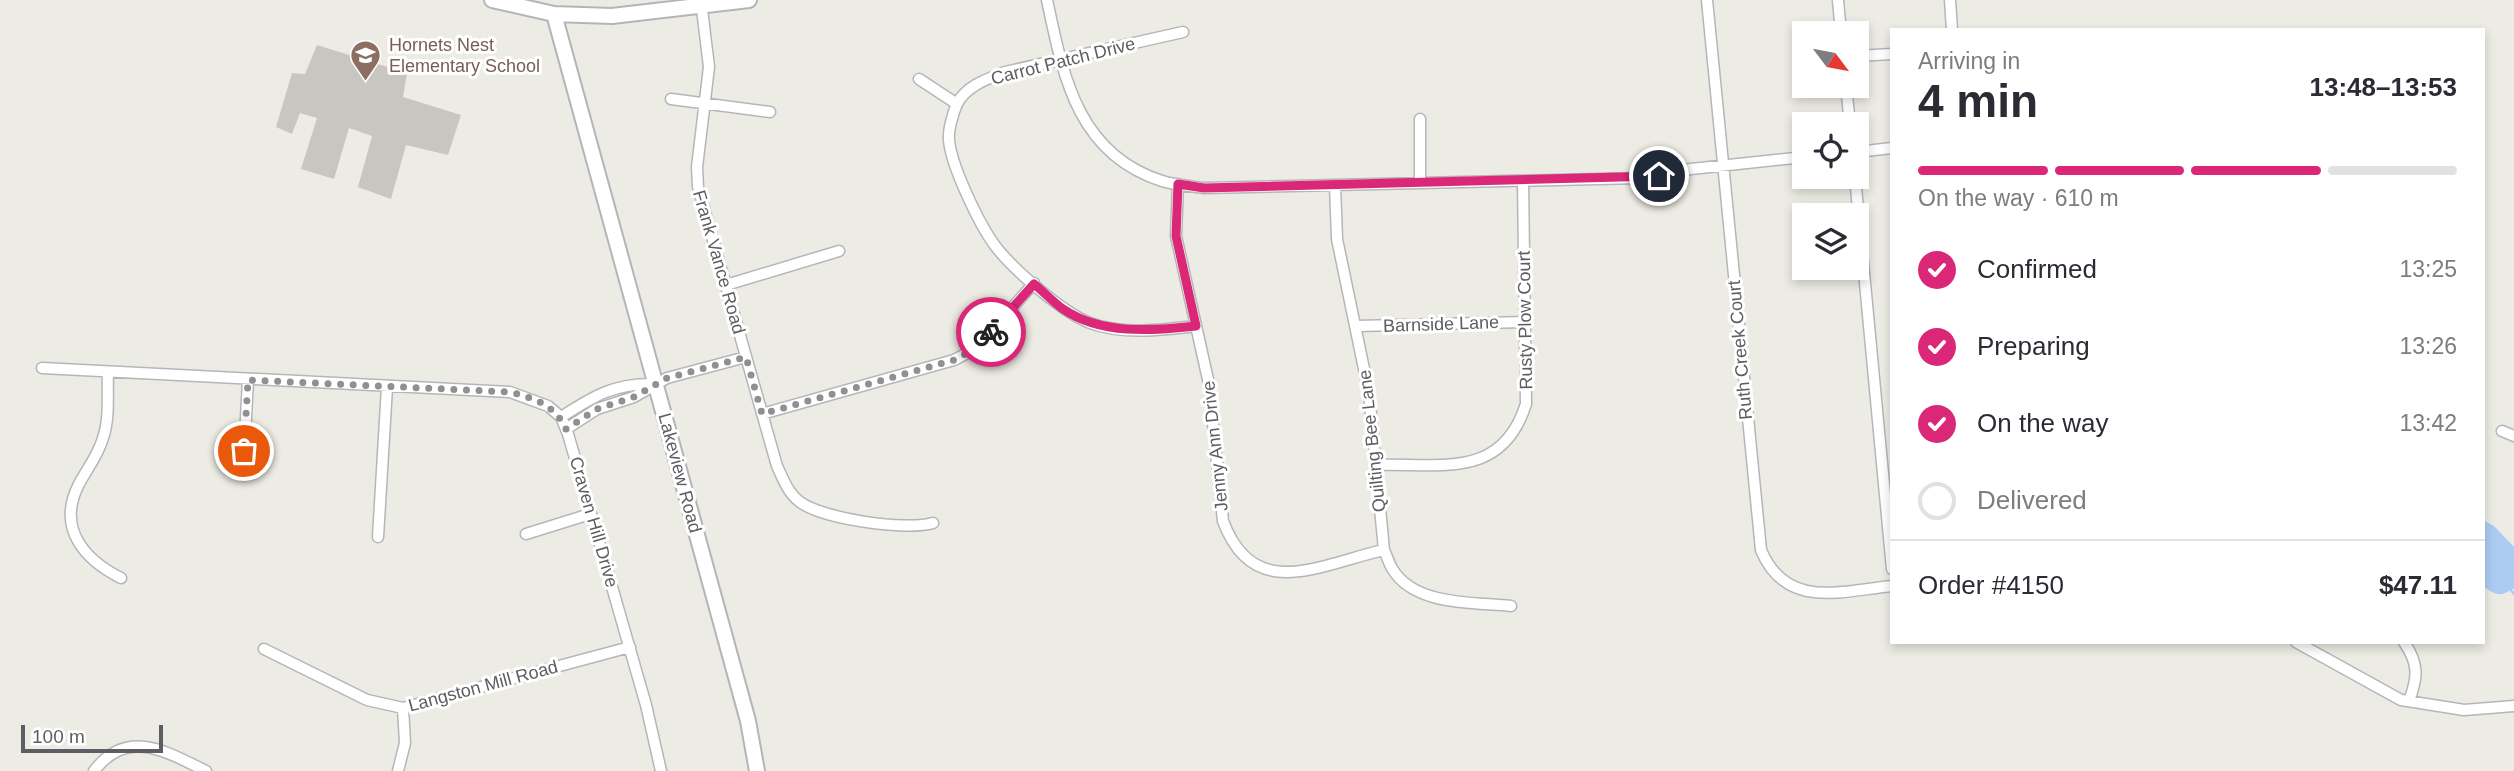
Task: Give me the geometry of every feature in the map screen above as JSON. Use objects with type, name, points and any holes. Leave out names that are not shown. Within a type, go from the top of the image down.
[{"type":"main road","points":[[492,0],[554,14],[612,16],[701,3],[749,0]]},
{"type":"main road","name":"Lakeview Road","points":[[554,14],[748,721],[757,771]]},
{"type":"street","points":[[1047,0],[1060,61],[1076,107],[1090,130],[1107,147],[1140,171],[1159,180],[1204,188],[1650,177],[1792,158]]},
{"type":"street","name":"Ruth Creek Court","points":[[1707,0],[1758,537],[1763,556],[1786,583],[1809,592],[1833,594],[1890,586]]},
{"type":"street","points":[[1838,0],[1840,21]]},
{"type":"street","points":[[1950,0],[1952,28]]},
{"type":"street","name":"Frank Vance Road","points":[[701,3],[709,59],[697,167],[698,187],[777,466],[784,482],[800,502],[826,514],[899,526],[933,523]]},
{"type":"street","name":"Carrot Patch Drive","points":[[957,104],[978,83],[1005,72],[1183,32]]},
{"type":"street","points":[[1869,55],[1890,54]]},
{"type":"street","points":[[919,79],[957,104],[949,138],[954,163],[987,234],[997,248],[1034,284],[1064,309],[1091,323],[1120,330],[1196,326]]},
{"type":"street","points":[[671,99],[770,112]]},
{"type":"street","points":[[1420,119],[1420,183]]},
{"type":"street","points":[[1869,151],[1890,148]]},
{"type":"street","name":"Rusty Plow Court","points":[[1376,465],[1464,462],[1485,458],[1504,445],[1519,425],[1526,404],[1523,181]]},
{"type":"street","name":"Jenny Ann Drive","points":[[1178,184],[1176,236],[1209,384],[1223,521],[1239,553],[1250,563],[1270,572],[1289,573],[1384,550]]},
{"type":"street","name":"Quilting Bee Lane","points":[[1335,185],[1337,239],[1369,393],[1384,550],[1393,570],[1405,583],[1423,594],[1511,606]]},
{"type":"street","points":[[1856,189],[1890,548]]},
{"type":"street","points":[[726,285],[839,251]]},
{"type":"street","points":[[762,414],[954,360],[977,348],[1034,284]]},
{"type":"street","name":"Barnside Lane","points":[[1357,326],[1525,322]]},
{"type":"street","points":[[566,429],[597,409],[634,397],[655,384],[746,357]]},
{"type":"street","points":[[42,368],[510,392],[536,399],[561,417],[603,391],[630,383],[655,384]]},
{"type":"street","points":[[108,373],[104,435],[78,487],[71,519],[75,535],[85,554],[102,569],[121,578]]},
{"type":"street","points":[[243,475],[248,380]]},
{"type":"street","points":[[378,537],[387,387]]},
{"type":"street","name":"Craven Hill Drive","points":[[561,417],[576,458],[630,647],[661,771]]},
{"type":"street","points":[[2502,431],[2514,436]]},
{"type":"street","points":[[526,534],[590,514]]},
{"type":"street","points":[[2300,644],[2394,697],[2464,710],[2514,706]]},
{"type":"street","points":[[2405,644],[2416,659],[2417,679],[2409,701]]},
{"type":"street","name":"Langston Mill Road","points":[[264,649],[368,700],[403,708],[630,647]]},
{"type":"street","points":[[398,771],[405,743],[403,708]]},
{"type":"street","points":[[94,771],[110,755],[122,749],[142,746],[163,750],[206,771]]},
{"type":"water","points":[[2485,521],[2494,526],[2514,547],[2514,588],[2502,594],[2485,587]]},
{"type":"building","name":"Hornets Nest Elementary School","points":[[317,45],[407,73],[403,97],[461,115],[448,155],[406,145],[391,199],[358,187],[372,136],[349,128],[334,179],[301,169],[317,118],[300,113],[292,134],[276,127],[292,73],[305,74]]},
{"type":"waterway","points":[[2511,590],[2514,594]]},
{"type":"way so far","points":[[244,451],[248,380],[510,392],[536,399],[548,406],[561,417],[566,429],[597,409],[634,397],[667,378],[746,357],[762,414],[954,360],[977,348],[991,332]]},
{"type":"place","name":"Hornets Nest Elementary School","points":[[366,82]]},
{"type":"route","points":[[991,332],[1034,284],[1064,309],[1091,323],[1120,330],[1196,326],[1176,236],[1178,184],[1204,188],[1659,176]]}]
